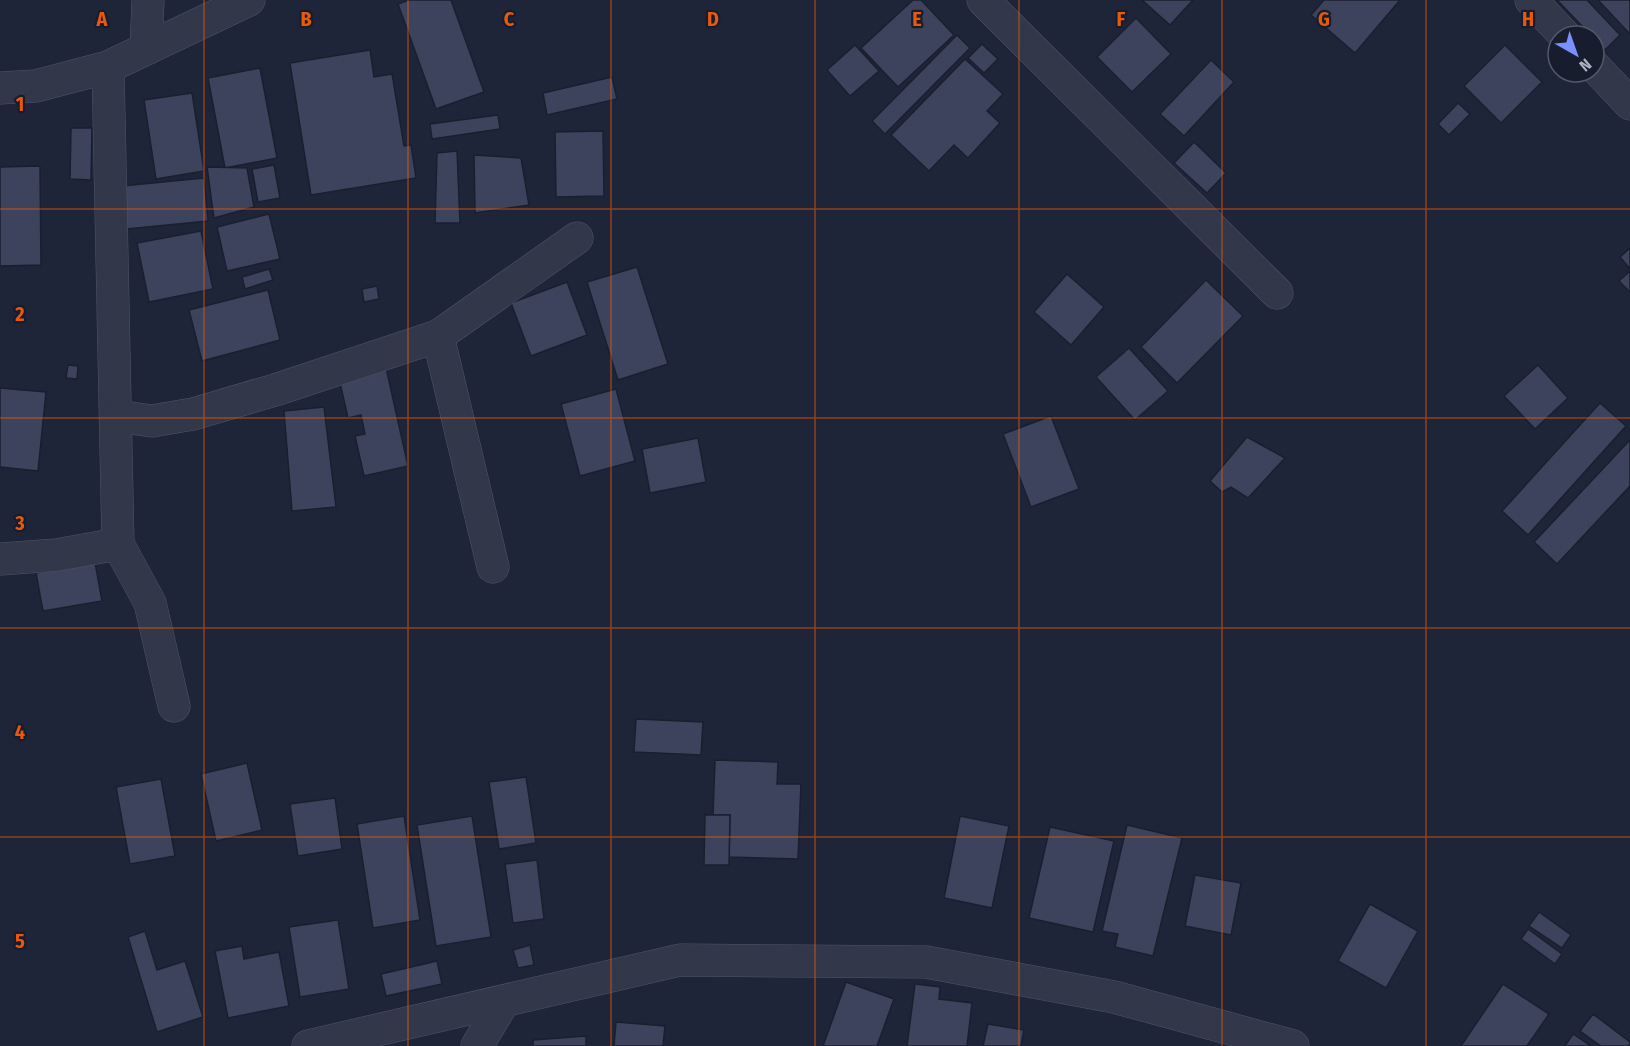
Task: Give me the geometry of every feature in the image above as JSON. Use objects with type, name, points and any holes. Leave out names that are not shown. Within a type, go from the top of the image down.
[{"type":"street","points":[[146,49],[148,0]]},
{"type":"street","points":[[0,88],[36,86],[108,67],[249,0]]},
{"type":"street","points":[[983,0],[1277,293]]},
{"type":"street","points":[[1531,0],[1554,24]]},
{"type":"street","points":[[108,67],[118,544],[150,603],[174,706]]},
{"type":"street","points":[[1606,79],[1630,104]]},
{"type":"street","points":[[116,416],[152,421],[193,414],[286,387],[438,336],[577,238]]},
{"type":"street","points":[[438,336],[493,567]]},
{"type":"street","points":[[0,560],[56,555],[118,544]]},
{"type":"street","points":[[308,1046],[680,960],[926,962],[1114,997],[1293,1046]]},
{"type":"street","points":[[477,1046],[504,1001]]},
{"type":"building","points":[[409,0],[451,0],[484,92],[436,109],[398,4]]},
{"type":"building","points":[[913,0],[921,0],[954,35],[898,87],[861,48]]},
{"type":"building","points":[[1142,0],[1193,0],[1170,25]]},
{"type":"building","points":[[1324,0],[1400,0],[1355,53],[1311,15]]},
{"type":"building","points":[[1557,0],[1587,0],[1620,35],[1606,49],[1606,24],[1580,24]]},
{"type":"building","points":[[1598,0],[1630,0],[1630,34]]},
{"type":"building","points":[[1136,18],[1171,54],[1132,92],[1097,57]]},
{"type":"building","points":[[957,35],[970,48],[885,134],[872,121]]},
{"type":"building","points":[[982,44],[998,59],[984,73],[968,58]]},
{"type":"building","points":[[855,45],[879,71],[850,96],[827,70]]},
{"type":"building","points":[[1505,45],[1542,82],[1501,123],[1464,86]]},
{"type":"building","points":[[370,50],[374,77],[392,74],[404,146],[411,145],[416,178],[311,195],[290,63]]},
{"type":"building","points":[[965,59],[1003,94],[987,111],[1000,123],[968,158],[954,145],[929,171],[891,135]]},
{"type":"building","points":[[1211,60],[1234,82],[1184,136],[1160,114]]},
{"type":"building","points":[[260,68],[277,158],[225,168],[208,78]]},
{"type":"building","points":[[612,77],[617,99],[547,115],[543,93]]},
{"type":"building","points":[[192,93],[204,171],[156,179],[144,100]]},
{"type":"building","points":[[1458,103],[1470,114],[1449,135],[1438,124]]},
{"type":"building","points":[[498,115],[500,129],[432,139],[430,124]]},
{"type":"building","points":[[71,128],[92,128],[91,180],[70,179]]},
{"type":"building","points":[[603,131],[604,196],[556,197],[555,132]]},
{"type":"building","points":[[1194,142],[1226,173],[1207,193],[1174,163]]},
{"type":"building","points":[[457,151],[460,223],[435,223],[437,153]]},
{"type":"building","points":[[474,155],[521,158],[529,205],[475,213]]},
{"type":"building","points":[[274,165],[280,198],[258,202],[252,169]]},
{"type":"building","points":[[40,166],[41,265],[0,266],[0,167]]},
{"type":"building","points":[[207,167],[247,168],[254,207],[214,218]]},
{"type":"building","points":[[204,178],[208,221],[116,230],[112,187]]},
{"type":"building","points":[[269,214],[280,259],[227,271],[217,227]]},
{"type":"building","points":[[201,231],[213,289],[149,302],[137,243]]},
{"type":"building","points":[[1630,248],[1630,269],[1620,257]]},
{"type":"building","points":[[637,267],[668,364],[618,380],[587,282]]},
{"type":"building","points":[[269,269],[273,280],[245,289],[242,277]]},
{"type":"building","points":[[1630,271],[1630,292],[1619,281]]},
{"type":"building","points":[[1067,274],[1104,307],[1071,345],[1034,312]]},
{"type":"building","points":[[1206,280],[1243,316],[1177,383],[1141,347]]},
{"type":"building","points":[[567,282],[587,335],[531,356],[511,303]]},
{"type":"building","points":[[377,286],[379,299],[364,302],[362,289]]},
{"type":"building","points":[[268,290],[280,340],[202,361],[189,310]]},
{"type":"building","points":[[1129,348],[1168,391],[1135,420],[1096,377]]},
{"type":"building","points":[[385,363],[408,466],[364,476],[355,436],[365,434],[361,415],[348,418],[338,374]]},
{"type":"building","points":[[68,365],[78,366],[77,379],[66,378]]},
{"type":"building","points":[[1538,365],[1568,398],[1535,429],[1504,396]]},
{"type":"building","points":[[0,388],[46,392],[38,471],[0,467]]},
{"type":"building","points":[[616,389],[635,461],[580,476],[561,404]]},
{"type":"building","points":[[1600,403],[1626,426],[1528,535],[1502,511]]},
{"type":"building","points":[[324,407],[336,507],[292,511],[284,411]]},
{"type":"building","points":[[1051,416],[1079,489],[1031,507],[1003,434]]},
{"type":"building","points":[[1247,437],[1285,458],[1248,498],[1231,487],[1222,492],[1210,481]]},
{"type":"building","points":[[698,438],[706,482],[650,493],[642,449]]},
{"type":"building","points":[[1630,440],[1630,486],[1557,564],[1534,542]]},
{"type":"building","points":[[95,562],[102,601],[43,611],[36,573]]},
{"type":"building","points":[[636,719],[703,722],[701,755],[634,752]]},
{"type":"building","points":[[715,760],[778,762],[777,784],[801,784],[798,859],[729,857],[730,815],[713,815]]},
{"type":"building","points":[[247,763],[262,830],[216,841],[201,774]]},
{"type":"building","points":[[526,777],[536,843],[499,849],[489,782]]},
{"type":"building","points":[[161,779],[175,856],[130,864],[116,787]]},
{"type":"building","points":[[335,798],[342,849],[298,856],[290,804]]},
{"type":"building","points":[[705,815],[730,815],[729,865],[704,865]]},
{"type":"building","points":[[404,816],[420,920],[373,928],[357,824]]},
{"type":"building","points":[[472,816],[491,937],[436,946],[417,825]]},
{"type":"building","points":[[960,816],[1009,826],[992,908],[944,898]]},
{"type":"building","points":[[1127,825],[1182,838],[1153,956],[1115,947],[1118,934],[1102,931]]},
{"type":"building","points":[[1050,827],[1114,841],[1093,932],[1029,918]]},
{"type":"building","points":[[537,860],[544,919],[513,923],[505,864]]},
{"type":"building","points":[[1195,875],[1241,883],[1231,935],[1185,926]]},
{"type":"building","points":[[1370,904],[1418,931],[1386,988],[1338,961]]},
{"type":"building","points":[[1539,912],[1571,935],[1562,948],[1529,926]]},
{"type":"building","points":[[338,920],[349,989],[300,997],[289,927]]},
{"type":"building","points":[[1528,929],[1562,954],[1555,964],[1521,939]]},
{"type":"building","points":[[145,931],[157,970],[185,961],[203,1017],[157,1032],[128,937]]},
{"type":"building","points":[[530,945],[534,965],[518,968],[513,950]]},
{"type":"building","points":[[242,946],[244,959],[279,952],[289,1006],[228,1018],[215,951]]},
{"type":"building","points":[[437,961],[442,984],[386,996],[381,974]]},
{"type":"building","points":[[846,982],[894,999],[877,1046],[823,1046]]},
{"type":"building","points":[[915,984],[940,987],[939,999],[972,1003],[967,1046],[907,1046]]},
{"type":"building","points":[[1503,984],[1549,1014],[1527,1046],[1461,1046]]},
{"type":"building","points":[[1593,1014],[1630,1042],[1629,1046],[1601,1046],[1580,1031]]},
{"type":"building","points":[[616,1022],[665,1026],[663,1046],[614,1046]]},
{"type":"building","points":[[988,1024],[1024,1030],[1021,1046],[983,1046]]},
{"type":"building","points":[[1573,1034],[1591,1046],[1565,1046]]},
{"type":"building","points":[[586,1036],[586,1046],[533,1046],[533,1040]]}]
